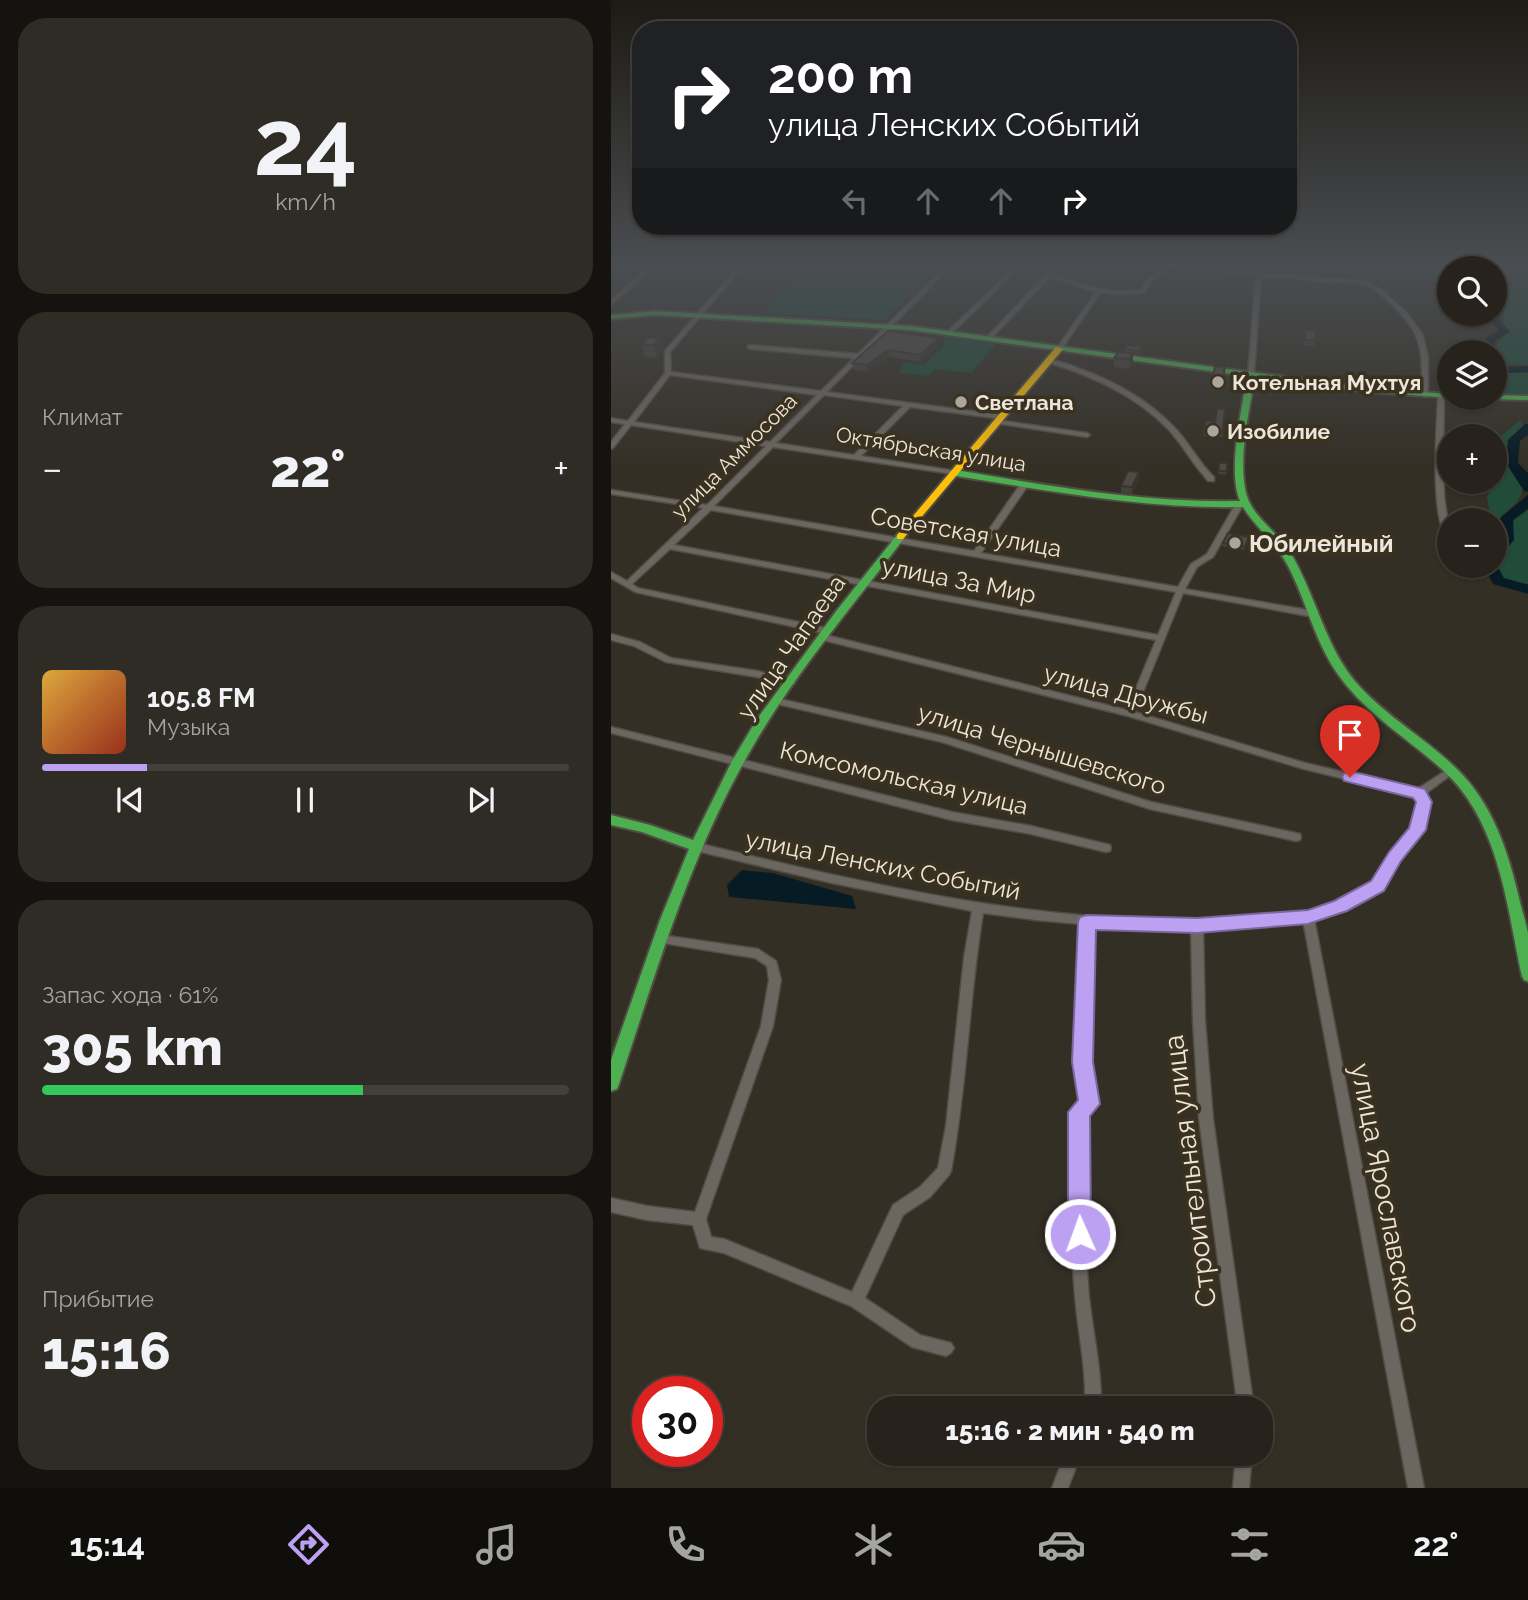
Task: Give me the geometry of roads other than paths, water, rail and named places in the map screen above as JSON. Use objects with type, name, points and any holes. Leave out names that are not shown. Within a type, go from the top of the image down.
[{"type":"main road","points":[[943,332],[1251,374],[1437,396]]},
{"type":"main road","name":"улица Чапаева","points":[[611,1084],[661,939],[697,847],[738,761],[776,701],[863,581],[1059,349]]},
{"type":"main road","points":[[1251,374],[1240,452],[1242,506],[1284,549],[1332,656],[1356,690],[1450,772],[1478,802],[1492,832],[1505,875],[1528,976]]},
{"type":"main road","points":[[1507,397],[1528,398]]},
{"type":"main road","name":"Октябрьская улица","points":[[956,473],[1131,500],[1242,506]]},
{"type":"main road","name":"улица Ленских Событий","points":[[611,820],[645,828],[697,847]]},
{"type":"street","points":[[611,447],[668,373],[667,352],[684,332]]},
{"type":"street","name":"улица Аммосова","points":[[627,585],[884,332]]},
{"type":"street","points":[[988,339],[994,332]]},
{"type":"street","name":"улица Чапаева","points":[[1059,349],[1071,332]]},
{"type":"street","points":[[1251,374],[1254,332]]},
{"type":"street","points":[[1419,332],[1424,352],[1425,395]]},
{"type":"street","points":[[750,347],[858,356]]},
{"type":"street","points":[[1049,361],[1098,378],[1136,396],[1186,445],[1199,468],[1211,479]]},
{"type":"street","points":[[668,373],[909,404],[1087,435]]},
{"type":"street","points":[[857,456],[909,404]]},
{"type":"street","points":[[1442,508],[1445,410]]},
{"type":"street","name":"Октябрьская улица","points":[[611,420],[956,473]]},
{"type":"street","points":[[976,554],[1025,484]]},
{"type":"street","name":"Советская улица","points":[[611,492],[1314,614]]},
{"type":"street","points":[[1130,714],[1181,589],[1194,566],[1210,555],[1242,506]]},
{"type":"street","name":"улица За Мир","points":[[669,546],[1159,638]]},
{"type":"street","name":"улица Дружбы","points":[[611,574],[635,590],[824,634],[1130,714],[1304,766],[1419,793]]},
{"type":"street","points":[[611,637],[637,644],[669,660],[757,674],[790,683]]},
{"type":"street","name":"улица Чернышевского","points":[[776,701],[944,739],[1150,805],[1296,837]]},
{"type":"street","name":"Комсомольская улица","points":[[611,730],[952,816],[1032,830],[1106,848]]},
{"type":"street","points":[[1419,793],[1450,772]]},
{"type":"street","name":"улица Ленских Событий","points":[[697,847],[874,889],[978,909],[1087,922],[1197,925],[1308,917],[1340,906],[1378,886],[1395,857],[1417,830],[1424,802],[1419,793]]},
{"type":"street","points":[[856,1301],[898,1210],[925,1192],[944,1171],[953,1126],[970,958],[978,909]]},
{"type":"street","name":"улица Ярославского","points":[[1308,917],[1416,1488]]},
{"type":"street","points":[[1087,922],[1083,1062],[1089,1104],[1079,1112],[1077,1177],[1086,1334],[1095,1380],[1094,1396]]},
{"type":"street","name":"Строительная улица","points":[[1197,925],[1199,1021],[1206,1119],[1244,1396]]},
{"type":"street","points":[[661,939],[759,954],[772,964],[775,979],[767,1026],[699,1219],[705,1242],[724,1246],[856,1301],[917,1342],[946,1348]]},
{"type":"street","points":[[611,1205],[647,1213],[699,1219]]},
{"type":"street","points":[[1060,1488],[1068,1466]]},
{"type":"street","points":[[1241,1488],[1243,1466]]},
{"type":"water","points":[[742,870],[773,873],[852,896],[856,909],[729,897],[727,885]]},
{"type":"waterway","points":[[1490,340],[1504,332]]},
{"type":"waterway","points":[[1507,369],[1529,369]]},
{"type":"waterway","points":[[1529,427],[1514,440],[1512,463],[1527,481],[1529,488]]},
{"type":"waterway","points":[[1507,518],[1529,498]]},
{"type":"waterway","points":[[1497,578],[1498,581],[1529,590]]},
{"type":"place","name":"Котельная Мухтуя","points":[[1218,382]]},
{"type":"place","name":"Светлана","points":[[961,402]]},
{"type":"place","name":"Изобилие","points":[[1213,431]]},
{"type":"place","name":"Юбилейный","points":[[1235,543]]}]
